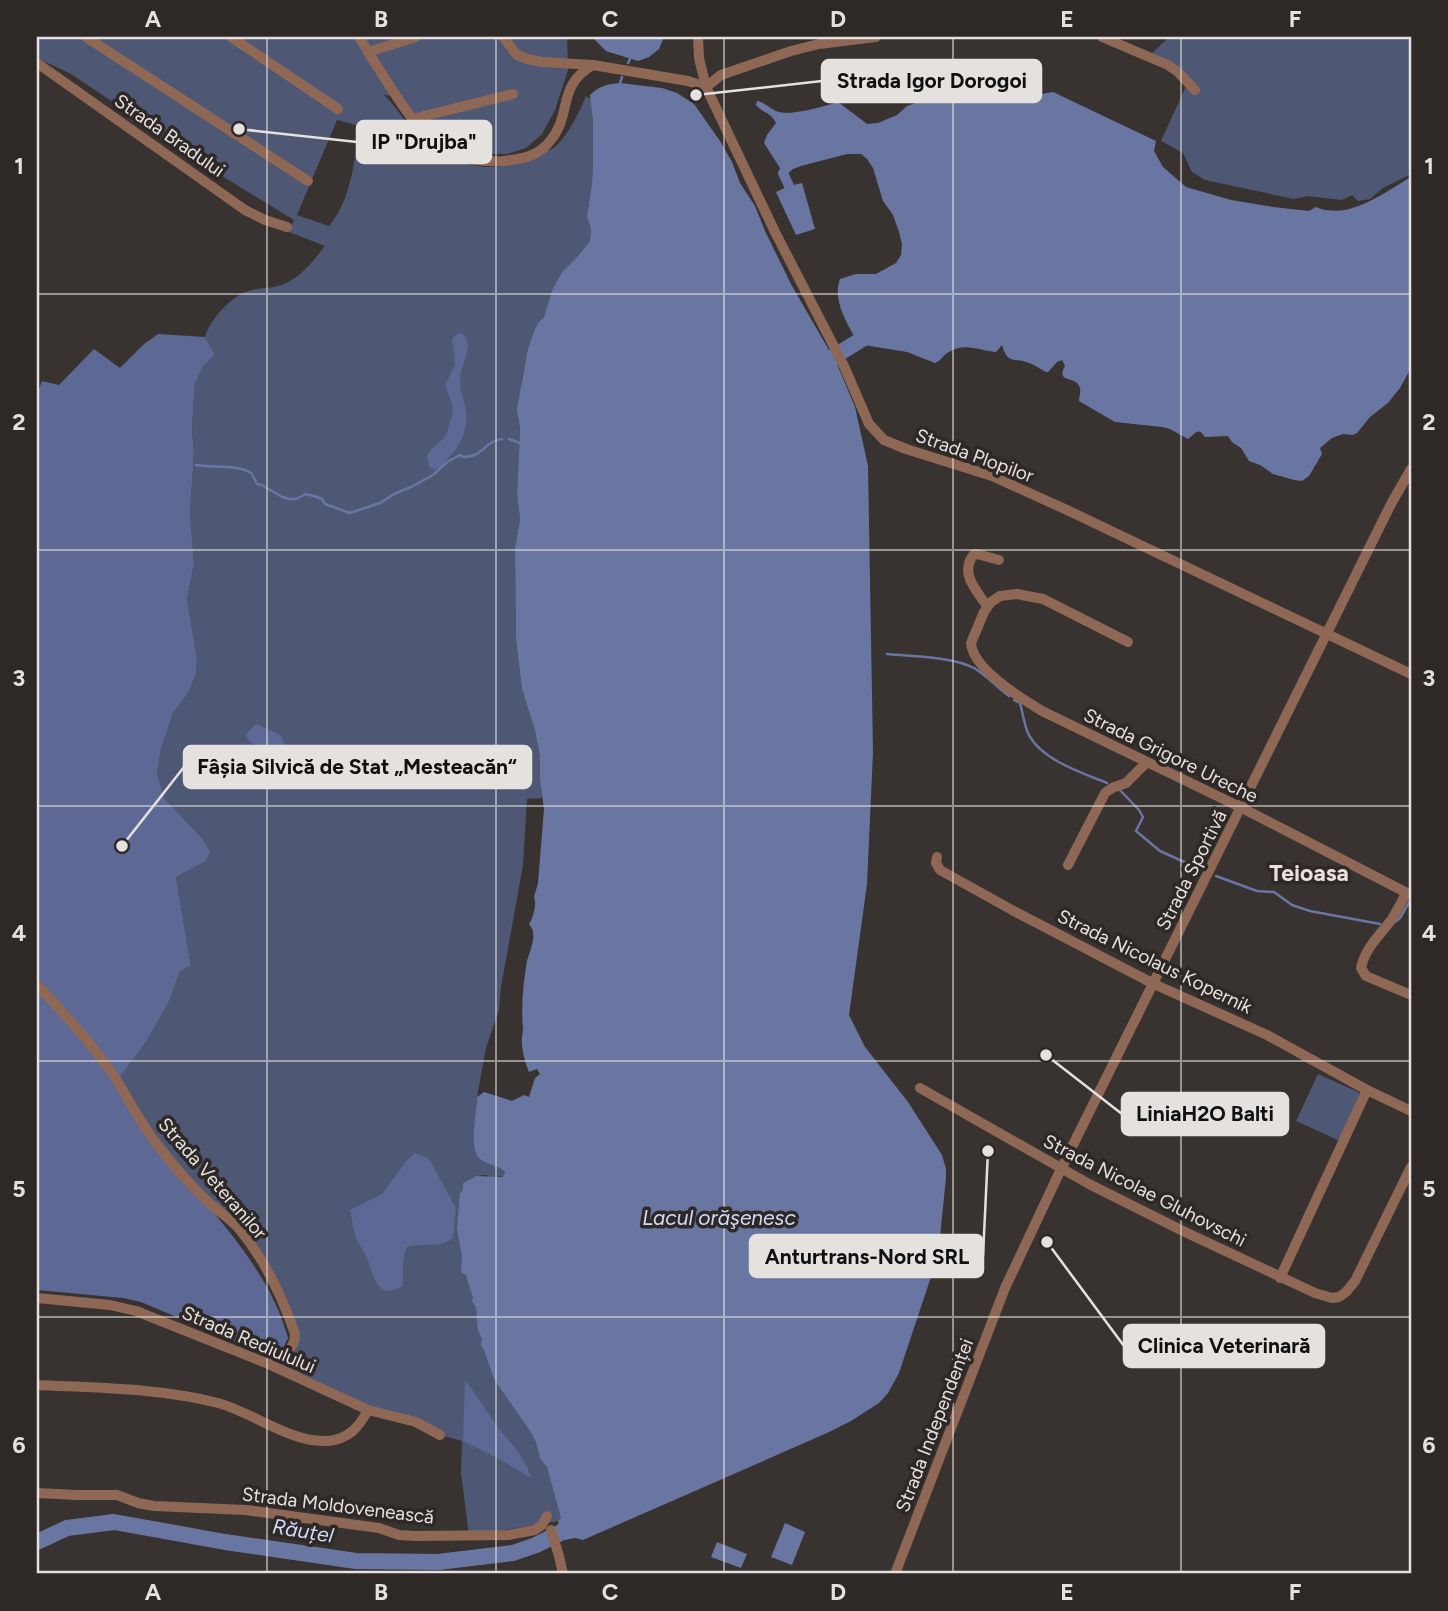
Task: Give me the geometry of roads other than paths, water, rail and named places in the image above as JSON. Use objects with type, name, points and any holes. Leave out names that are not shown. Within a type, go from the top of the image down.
[{"type":"street","points":[[86,37],[309,181]]},
{"type":"street","points":[[231,37],[338,109]]},
{"type":"street","points":[[359,37],[395,95],[429,140],[457,155],[485,161],[522,158],[537,153],[551,141],[560,126],[574,79],[593,65]]},
{"type":"street","points":[[368,52],[416,37]]},
{"type":"street","points":[[503,37],[517,54],[527,59],[593,65],[688,81],[706,87],[721,75],[792,45],[876,37]]},
{"type":"street","name":"Strada Plopilor","points":[[698,37],[699,58],[706,87],[775,232],[844,366],[869,424],[877,434],[891,444],[992,476],[1411,674]]},
{"type":"street","points":[[1102,37],[1168,65],[1195,90]]},
{"type":"street","name":"Strada Bradului","points":[[37,63],[245,210],[287,227]]},
{"type":"street","points":[[412,119],[513,94]]},
{"type":"street","name":"Strada Sportivă","points":[[1005,1288],[1061,1169],[1391,504],[1411,469]]},
{"type":"street","points":[[999,561],[977,554],[970,559],[968,577],[987,606],[1000,596],[1017,594],[1042,599],[1128,642]]},
{"type":"street","name":"Strada Grigore Ureche","points":[[987,606],[971,648],[980,662],[1014,694],[1042,711],[1409,894]]},
{"type":"street","points":[[1068,865],[1105,793],[1126,783],[1146,763]]},
{"type":"street","name":"Strada Nicolaus Kopernik","points":[[937,857],[936,863],[940,870],[1012,910],[1154,984],[1267,1035],[1411,1111]]},
{"type":"street","points":[[1409,894],[1377,937],[1361,968],[1366,976],[1411,995]]},
{"type":"street","name":"Strada Veteranilor","points":[[37,985],[85,1038],[115,1079],[149,1134],[171,1162],[203,1197],[239,1228],[258,1256],[295,1334],[290,1350],[276,1359],[264,1362]]},
{"type":"street","name":"Strada Nicolae Gluhovschi","points":[[920,1087],[1061,1169],[1280,1278],[1332,1298],[1346,1292],[1355,1281],[1411,1167]]},
{"type":"street","points":[[1280,1278],[1367,1090]]},
{"type":"street","name":"Strada Independenței","points":[[895,1574],[1005,1288]]},
{"type":"street","name":"Strada Rediulului","points":[[37,1298],[126,1308],[264,1362],[368,1410],[416,1422],[440,1436]]},
{"type":"street","points":[[37,1385],[139,1390],[184,1396],[234,1408],[299,1437],[313,1440],[340,1439],[349,1435],[368,1410]]},
{"type":"street","name":"Strada Moldovenească","points":[[37,1493],[117,1495],[154,1506],[246,1510],[379,1528],[399,1535],[416,1536],[480,1536],[524,1532],[535,1530],[547,1516]]},
{"type":"street","points":[[551,1530],[563,1574]]},
{"type":"water","points":[[592,37],[664,37],[659,49],[638,61],[606,51]]},
{"type":"water","name":"Lacul orăşenesc","points":[[620,83],[662,88],[677,93],[694,104],[732,162],[792,286],[837,364],[855,407],[868,466],[873,752],[867,884],[849,1015],[865,1047],[908,1102],[942,1155],[946,1178],[938,1256],[899,1373],[879,1403],[827,1433],[583,1540],[565,1540],[558,1521],[561,1518],[547,1467],[540,1458],[530,1431],[494,1379],[481,1345],[476,1307],[466,1275],[462,1273],[457,1229],[463,1183],[476,1176],[502,1177],[505,1172],[483,1161],[476,1154],[474,1139],[477,1097],[484,1092],[512,1101],[524,1095],[529,1097],[535,1078],[540,1074],[537,1069],[529,1072],[522,1043],[523,987],[533,938],[529,924],[538,883],[544,809],[540,757],[522,689],[516,640],[515,548],[520,519],[517,494],[520,430],[517,409],[527,352],[538,323],[544,317],[552,290],[562,272],[590,241],[591,229],[587,216],[592,183],[593,122],[590,95],[604,86]]},
{"type":"water","points":[[1053,92],[1156,141],[1154,151],[1163,167],[1186,187],[1231,200],[1309,211],[1316,207],[1341,210],[1365,203],[1411,177],[1411,368],[1388,403],[1370,417],[1357,433],[1332,438],[1320,448],[1322,454],[1309,476],[1302,481],[1273,474],[1249,461],[1241,448],[1228,436],[1205,437],[1198,431],[1188,439],[1162,427],[1115,422],[1079,401],[1080,388],[1063,375],[1065,366],[1062,360],[1046,372],[1031,364],[1009,358],[1002,345],[996,352],[967,347],[955,349],[935,363],[907,352],[864,345],[854,336],[839,301],[840,279],[856,274],[876,274],[896,263],[901,255],[902,244],[893,215],[883,201],[873,168],[861,154],[847,154],[801,166],[784,177],[764,143],[776,123],[756,105],[757,101],[782,113],[838,102],[867,124],[878,123],[897,115],[907,106],[921,101],[978,96],[1029,98]]},
{"type":"water","points":[[802,183],[815,229],[796,235],[776,192]]},
{"type":"water","points":[[785,1523],[805,1532],[792,1565],[771,1557]]},
{"type":"water","points":[[717,1542],[747,1554],[741,1568],[711,1557]]},
{"type":"waterway","points":[[628,63],[630,59]]},
{"type":"waterway","points":[[620,83],[622,77]]},
{"type":"waterway","points":[[783,173],[789,186]]},
{"type":"waterway","name":"Răuțel","points":[[827,364],[833,357],[877,330]]},
{"type":"waterway","points":[[196,465],[241,469],[252,474],[257,484],[282,497],[296,499],[306,494],[350,513],[380,503],[433,475],[447,462],[460,455],[470,456],[502,439]]},
{"type":"waterway","points":[[509,439],[520,443]]},
{"type":"waterway","points":[[887,654],[966,664],[979,671],[1009,696]]},
{"type":"waterway","points":[[1014,700],[1020,703],[1029,735],[1043,752],[1064,765],[1107,783]]},
{"type":"waterway","points":[[1118,788],[1143,817],[1136,831],[1160,851],[1202,870]]},
{"type":"waterway","points":[[1216,876],[1257,891],[1274,892],[1292,905],[1310,911],[1380,924]]},
{"type":"waterway","points":[[1395,922],[1411,899]]},
{"type":"waterway","name":"Răuțel","points":[[37,1542],[67,1528],[114,1522],[356,1561],[438,1562],[513,1553],[562,1532],[574,1515]]},
{"type":"place","name":"Strada Igor Dorogoi","points":[[696,95]]},
{"type":"place","name":"IP \"Drujba\"","points":[[239,129]]},
{"type":"place","name":"Fâșia Silvică de Stat „Mesteacăn“","points":[[122,846]]},
{"type":"place","name":"LiniaH2O Balti","points":[[1046,1055]]},
{"type":"place","name":"Anturtrans-Nord SRL","points":[[988,1151]]},
{"type":"place","name":"Clinica Veterinară","points":[[1047,1242]]},
{"type":"district","name":"Teioasa","points":[[1309,873]]}]
